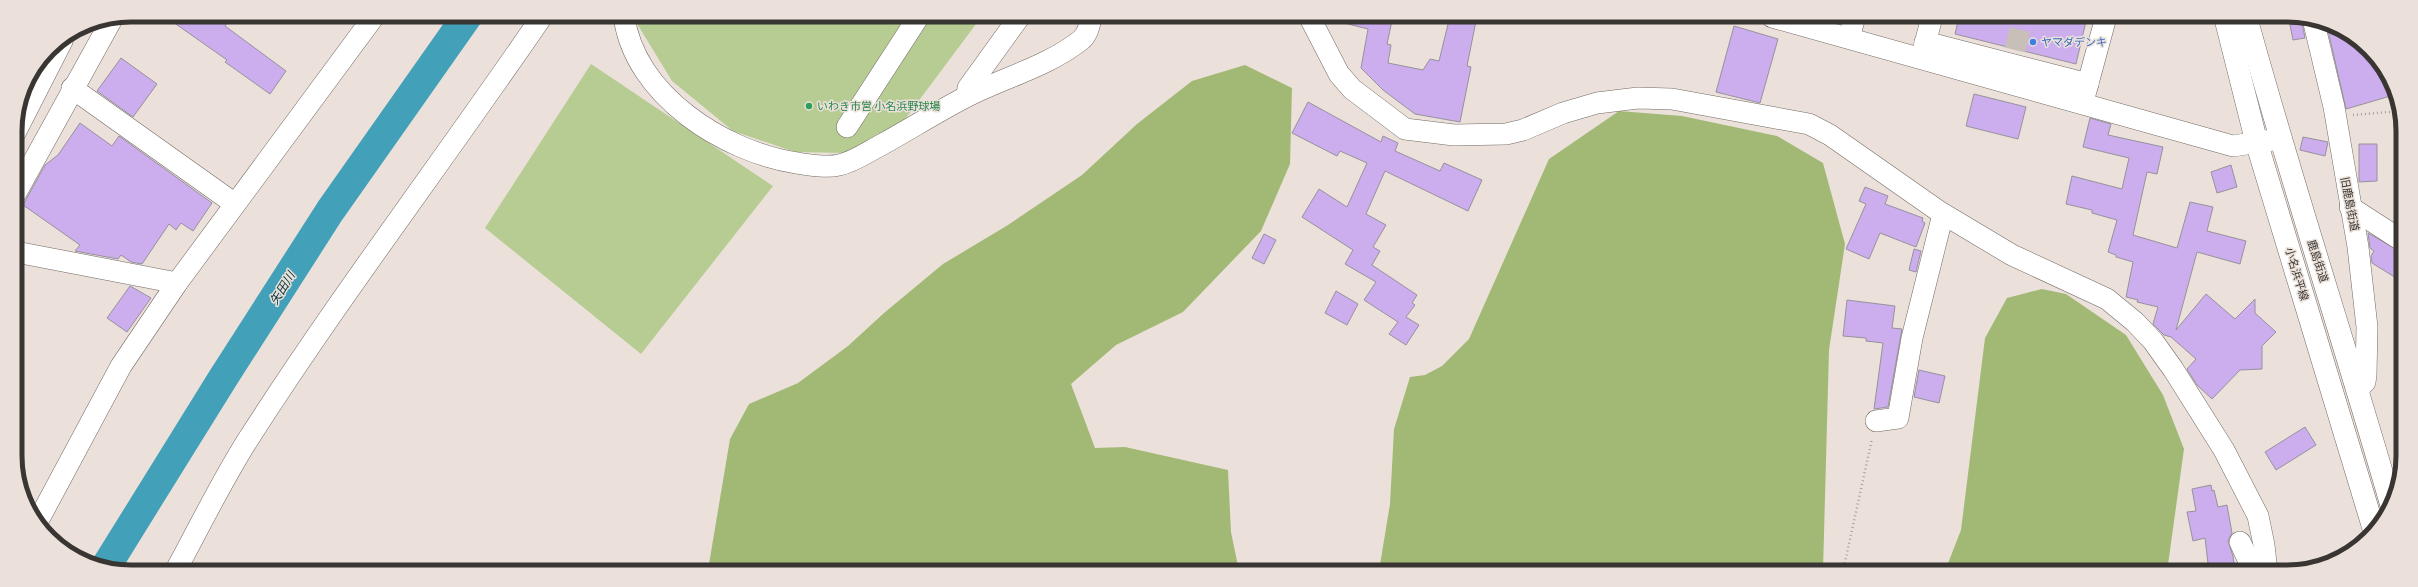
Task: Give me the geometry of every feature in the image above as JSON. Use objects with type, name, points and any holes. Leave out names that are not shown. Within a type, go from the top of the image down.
[{"type":"main road","name":"小名浜平線","points":[[2226,22],[2257,144],[2372,524]]},
{"type":"main road","name":"鹿島街道","points":[[2247,22],[2280,139],[2358,389],[2388,495]]},
{"type":"main road","points":[[23,116],[56,52]]},
{"type":"street","points":[[41,517],[121,366],[177,283],[370,22]]},
{"type":"street","points":[[179,565],[248,439],[397,219],[461,135],[538,22]]},
{"type":"street","points":[[626,22],[634,47],[648,74],[683,113],[707,130],[763,155],[789,162],[816,166],[839,165],[864,154],[967,96],[1061,54],[1082,39],[1089,27],[1090,22]]},
{"type":"street","points":[[847,127],[915,22]]},
{"type":"street","points":[[967,96],[968,88],[1016,22]]},
{"type":"street","points":[[1312,22],[1339,74],[1352,89],[1405,129],[1454,135],[1488,136],[1523,130],[1563,113],[1619,100],[1672,99],[1809,124],[1830,135],[1943,214],[2012,255],[2107,299],[2130,317],[2153,341],[2224,450],[2258,516],[2266,565]]},
{"type":"street","points":[[1791,22],[1849,37],[2088,84]]},
{"type":"street","points":[[1849,37],[1854,22]]},
{"type":"street","points":[[1923,51],[1931,22]]},
{"type":"street","points":[[2083,104],[2105,22]]},
{"type":"street","points":[[22,182],[72,88],[109,24]]},
{"type":"street","name":"旧鹿島街道","points":[[2314,26],[2335,117],[2358,247],[2367,327],[2365,382],[2358,389]]},
{"type":"street","points":[[1923,51],[2083,104],[2233,146],[2257,144],[2280,139]]},
{"type":"street","points":[[72,88],[235,204]]},
{"type":"street","points":[[2350,207],[2396,237]]},
{"type":"street","points":[[1876,421],[1898,418],[1912,338],[1943,214]]},
{"type":"street","points":[[22,253],[177,283]]},
{"type":"street","points":[[2240,542],[2251,565]]},
{"type":"path","points":[[2335,117],[2394,112]]},
{"type":"path","points":[[1844,565],[1876,421]]},
{"type":"green space","name":"いわき市営 小名浜野球場","points":[[636,22],[978,22],[891,138],[845,153],[795,152],[733,131],[672,81]]},
{"type":"green space","points":[[591,64],[773,186],[641,354],[485,228]]},
{"type":"green space","points":[[1245,65],[1292,88],[1290,164],[1261,231],[1183,312],[1116,345],[1071,384],[1095,448],[1125,447],[1228,470],[1231,532],[1238,565],[709,565],[730,439],[749,404],[798,383],[848,346],[884,313],[943,264],[1008,225],[1082,175],[1137,124],[1192,81]]},
{"type":"green space","points":[[1619,111],[1682,116],[1777,136],[1823,163],[1845,244],[1829,350],[1823,565],[1380,565],[1390,504],[1394,429],[1410,377],[1425,375],[1442,366],[1469,339],[1549,159]]},
{"type":"green space","points":[[2042,289],[2066,294],[2126,335],[2163,395],[2184,449],[2168,565],[1947,565],[1961,530],[1985,338],[2007,298]]},
{"type":"building","points":[[173,22],[228,22],[225,26],[286,71],[270,94],[225,62],[227,60]]},
{"type":"building","points":[[1340,22],[1392,22],[1387,44],[1391,45],[1388,63],[1423,70],[1430,59],[1439,61],[1449,22],[1476,22],[1467,66],[1471,67],[1460,122],[1415,114],[1383,90],[1361,68],[1368,29]]},
{"type":"building","name":"ヤマダデンキ","points":[[1958,22],[2086,22],[2076,64],[1955,34]]},
{"type":"building","points":[[2302,23],[2305,38],[2293,40],[2290,25]]},
{"type":"building","points":[[1734,26],[1778,39],[1760,103],[1716,92]]},
{"type":"building","points":[[2328,30],[2354,44],[2374,64],[2385,83],[2390,96],[2346,109]]},
{"type":"building","points":[[121,58],[157,84],[133,117],[97,91]]},
{"type":"building","points":[[1974,94],[2026,107],[2018,139],[1966,126]]},
{"type":"building","points":[[1308,102],[1381,142],[1383,136],[1398,143],[1395,151],[1440,171],[1444,163],[1482,180],[1468,211],[1385,171],[1366,214],[1386,225],[1373,247],[1380,251],[1372,265],[1417,295],[1412,303],[1415,305],[1406,317],[1419,325],[1406,345],[1389,334],[1398,322],[1364,300],[1376,282],[1345,264],[1353,250],[1302,217],[1319,189],[1347,207],[1367,163],[1340,151],[1337,156],[1292,133]]},
{"type":"building","points":[[2090,118],[2111,124],[2108,135],[2163,147],[2157,174],[2147,172],[2133,235],[2177,248],[2190,202],[2213,207],[2207,231],[2246,241],[2240,264],[2197,252],[2176,330],[2206,294],[2235,319],[2255,299],[2255,313],[2276,332],[2262,346],[2262,369],[2240,370],[2212,399],[2197,385],[2187,369],[2196,359],[2171,337],[2164,335],[2153,324],[2158,307],[2137,302],[2138,300],[2126,297],[2133,262],[2116,257],[2116,255],[2108,252],[2117,220],[2092,213],[2092,210],[2066,204],[2072,176],[2122,189],[2129,158],[2083,147]]},
{"type":"building","points":[[80,123],[112,146],[119,136],[212,203],[193,231],[181,223],[176,230],[169,224],[142,264],[131,262],[121,255],[118,259],[75,251],[80,245],[23,205],[45,165],[58,155]]},
{"type":"building","points":[[2303,137],[2328,142],[2325,156],[2300,150]]},
{"type":"building","points":[[2359,144],[2377,144],[2377,181],[2359,182]]},
{"type":"building","points":[[2231,165],[2237,187],[2217,193],[2211,172]]},
{"type":"building","points":[[1865,187],[1888,196],[1885,204],[1923,218],[1922,221],[1925,223],[1916,247],[1880,233],[1869,259],[1846,249],[1866,204],[1859,201]]},
{"type":"building","points":[[2368,233],[2396,249],[2396,278],[2372,263],[2371,256],[2374,251],[2370,248]]},
{"type":"building","points":[[1264,234],[1276,240],[1264,264],[1252,258]]},
{"type":"building","points":[[1914,249],[1921,251],[1916,272],[1909,270]]},
{"type":"building","points":[[130,286],[151,298],[127,332],[107,318]]},
{"type":"building","points":[[1336,291],[1358,304],[1347,325],[1325,313]]},
{"type":"building","points":[[1847,300],[1895,306],[1892,328],[1902,329],[1888,407],[1874,409],[1883,343],[1866,341],[1866,338],[1843,336]]},
{"type":"building","points":[[1919,370],[1945,376],[1939,403],[1914,397]]},
{"type":"building","points":[[2305,427],[2316,445],[2276,470],[2265,452]]},
{"type":"building","points":[[2211,485],[2212,491],[2214,490],[2218,507],[2227,505],[2232,533],[2228,541],[2234,565],[2208,565],[2205,538],[2193,541],[2187,512],[2196,511],[2192,489]]},
{"type":"waterway","name":"矢田川","points":[[108,563],[223,378],[330,211],[463,22]]},
{"type":"tunnel","points":[[2015,50],[2022,22]]},
{"type":"place","name":"ヤマダデンキ","points":[[2033,42]]},
{"type":"place","name":"いわき市営 小名浜野球場","points":[[809,106]]}]
